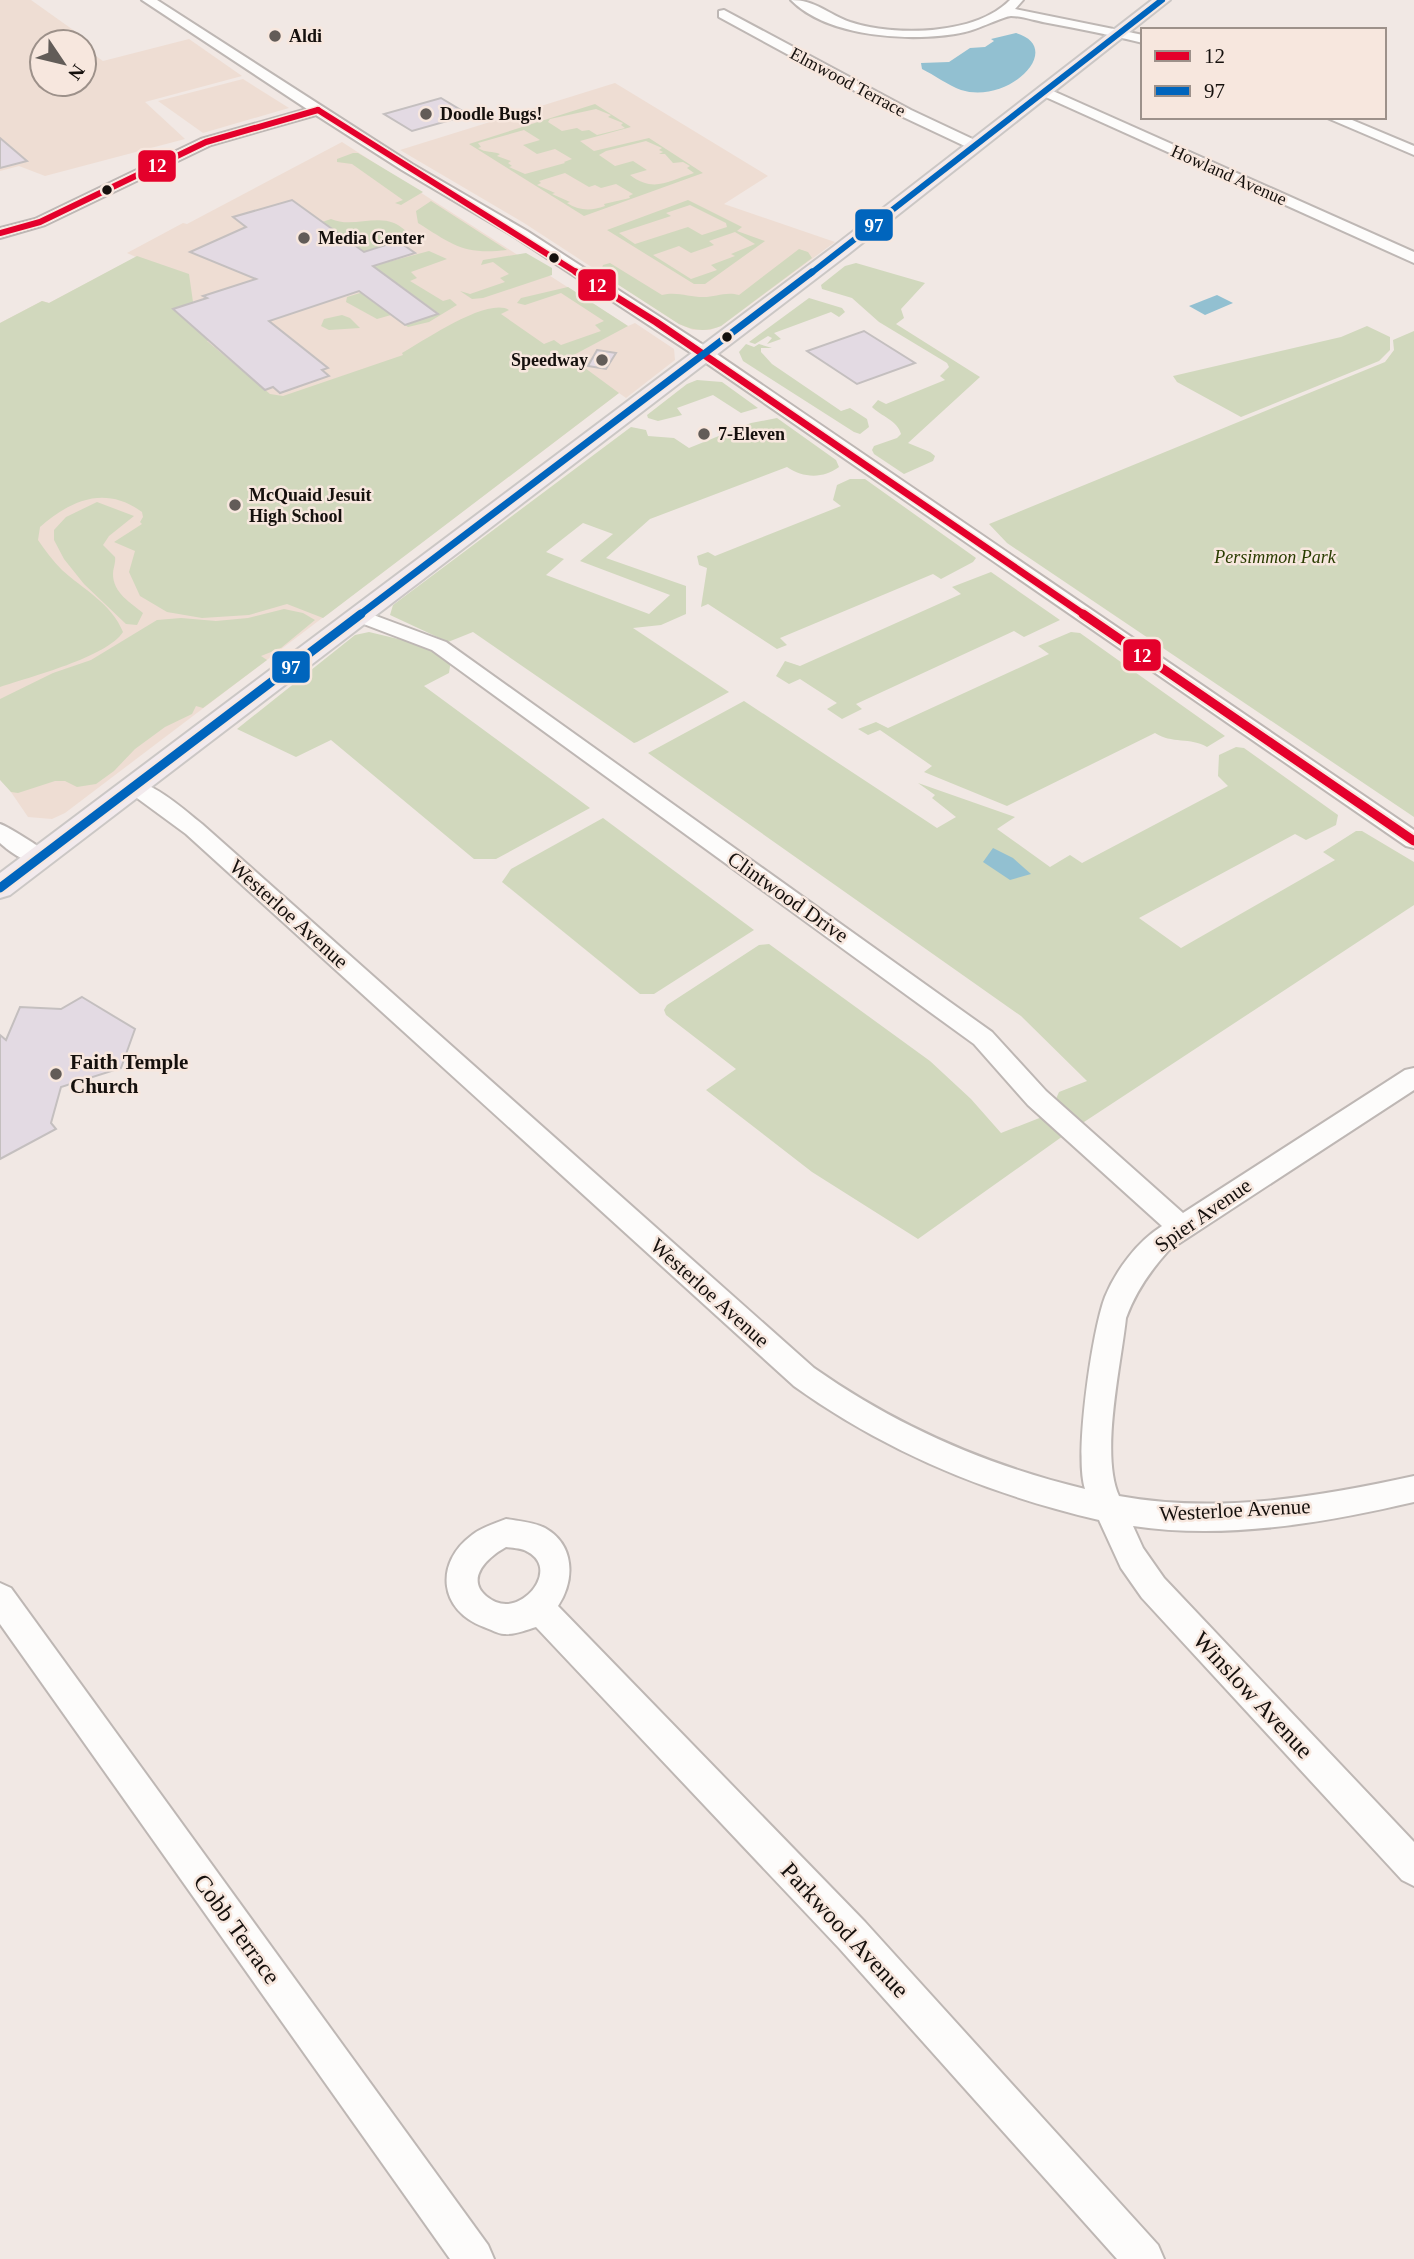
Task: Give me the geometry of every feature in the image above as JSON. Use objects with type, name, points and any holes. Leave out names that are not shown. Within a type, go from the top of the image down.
[{"type":"main road","points":[[0,888],[705,354],[1162,0]]},
{"type":"street","points":[[148,0],[419,175],[533,242],[705,354],[1414,841]]},
{"type":"street","points":[[797,0],[842,23],[895,34],[954,31],[1008,12],[1120,32],[1141,38]]},
{"type":"street","points":[[1008,12],[1017,0]]},
{"type":"street","name":"Elmwood Terrace","points":[[723,14],[906,113],[974,145]]},
{"type":"street","name":"Howland Avenue","points":[[1044,91],[1414,258]]},
{"type":"street","points":[[0,233],[40,222],[206,142],[318,110]]},
{"type":"street","points":[[1337,119],[1414,151]]},
{"type":"street","name":"Clintwood Drive","points":[[359,615],[439,646],[983,1038],[1045,1106],[1181,1227]]},
{"type":"street","name":"Westerloe Avenue","points":[[133,788],[158,801],[194,829],[804,1377],[891,1434],[967,1468],[1041,1492],[1110,1509],[1149,1514],[1205,1517],[1355,1503],[1414,1489]]},
{"type":"street","points":[[0,831],[15,844],[41,858]]},
{"type":"street","name":"Spier Avenue","points":[[1110,1509],[1100,1486],[1095,1452],[1112,1318],[1120,1295],[1138,1266],[1159,1242],[1414,1077]]},
{"type":"street","name":"Winslow Avenue","points":[[1110,1509],[1132,1558],[1153,1588],[1414,1868]]},
{"type":"street","name":"Cobb Terrace","points":[[0,1598],[474,2259]]},
{"type":"street","name":"Parkwood Avenue","points":[[539,1608],[852,1935],[1144,2259]]},
{"type":"shaded area","points":[[0,0],[31,0],[70,28],[28,28],[28,98],[98,98],[98,58],[103,61],[189,39],[242,76],[145,102],[185,139],[45,176],[19,166],[0,171]]},
{"type":"shaded area","points":[[243,79],[289,108],[203,133],[158,101]]},
{"type":"shaded area","points":[[615,83],[768,176],[724,204],[835,242],[721,326],[710,330],[693,330],[679,324],[524,223],[400,150]]},
{"type":"shaded area","name":"McQuaid Jesuit High School","points":[[342,142],[628,326],[635,323],[674,349],[675,360],[626,398],[619,393],[65,813],[52,819],[28,817],[0,776],[0,323],[42,301],[49,303],[136,257],[127,253]]},
{"type":"green space","points":[[595,104],[631,127],[580,141],[594,151],[649,138],[703,173],[584,216],[469,144]],"holes":[[[596,109],[611,115],[608,117],[623,123],[621,125],[625,128],[597,135],[577,128],[562,131],[548,122],[550,119]],[[524,130],[540,140],[523,145],[537,154],[555,149],[572,159],[525,174],[509,167],[512,166],[508,163],[511,161],[497,156],[500,154],[478,148],[481,147],[478,143]],[[646,141],[662,148],[659,150],[663,152],[659,154],[665,154],[673,163],[683,162],[690,166],[687,168],[694,173],[661,184],[646,183],[630,175],[647,170],[633,161],[615,166],[599,155]],[[565,173],[589,187],[595,185],[601,188],[616,184],[633,194],[630,198],[604,204],[605,206],[600,208],[581,209],[537,185],[541,183],[539,181]]]},
{"type":"green space","points":[[358,153],[423,192],[401,205],[395,203],[403,200],[352,164],[337,162],[337,159]]},
{"type":"green space","points":[[688,200],[742,227],[737,231],[765,241],[705,284],[694,284],[607,230]],"holes":[[[690,205],[726,223],[727,227],[702,235],[688,227],[635,244],[619,233],[671,216],[666,213]],[[735,232],[755,244],[731,254],[735,256],[711,265],[717,270],[691,279],[653,255],[679,246],[691,253],[714,245],[709,241]]]},
{"type":"green space","points":[[431,201],[507,250],[480,251],[460,247],[418,223],[416,211]]},
{"type":"green space","points":[[331,219],[346,222],[386,221],[394,223],[413,237],[378,248],[368,255],[322,222]]},
{"type":"green space","points":[[799,249],[808,252],[812,258],[721,326],[705,330],[679,324],[600,273],[603,265],[610,263],[662,295],[739,295]]},
{"type":"green space","points":[[429,251],[447,259],[411,272],[417,278],[410,281],[443,301],[450,299],[457,305],[429,322],[408,327],[405,325],[438,313],[373,266]]},
{"type":"green space","points":[[526,253],[552,268],[552,275],[483,298],[472,299],[460,291],[470,294],[505,282],[500,278],[509,274],[493,262],[481,265],[483,260]]},
{"type":"green space","points":[[137,256],[189,274],[193,302],[174,310],[203,335],[219,336],[207,341],[270,394],[283,396],[403,355],[402,353],[440,331],[486,310],[509,310],[501,314],[544,344],[554,340],[561,345],[601,331],[595,325],[604,321],[561,293],[525,305],[517,303],[521,298],[568,287],[628,326],[570,357],[619,393],[323,618],[287,604],[249,615],[202,618],[167,612],[140,596],[129,572],[135,551],[114,542],[142,524],[142,512],[115,499],[89,499],[76,503],[40,527],[38,540],[62,570],[112,613],[123,632],[101,650],[85,658],[0,687],[0,323],[42,301],[49,303]]},
{"type":"green space","points":[[856,263],[925,283],[901,309],[904,318],[896,324],[980,377],[908,443],[935,456],[933,461],[904,474],[872,450],[874,446],[901,434],[893,422],[872,407],[878,400],[886,404],[945,380],[940,376],[949,367],[947,363],[879,322],[852,298],[822,289],[821,285],[845,266]]},
{"type":"green space","points":[[361,293],[391,315],[377,319],[346,302],[347,297]]},
{"type":"green space","points":[[809,298],[842,308],[845,312],[839,317],[831,312],[774,333],[781,339],[767,344],[772,338],[768,336],[755,344],[749,342]]},
{"type":"green space","points":[[342,315],[350,318],[360,328],[329,330],[321,326],[324,319]]},
{"type":"green space","points":[[1367,326],[1390,337],[1390,350],[1379,361],[1241,417],[1177,382],[1173,376],[1341,337]]},
{"type":"green space","name":"Persimmon Park","points":[[1414,331],[1414,817],[1007,543],[989,524],[1385,362],[1394,350],[1393,340]]},
{"type":"green space","points":[[746,344],[772,348],[761,348],[761,352],[772,364],[841,411],[850,408],[867,419],[869,427],[860,434],[854,432],[743,361],[739,352]]},
{"type":"green space","points":[[697,380],[722,382],[758,408],[741,413],[713,395],[677,408],[682,415],[658,421],[648,418],[647,415],[687,384]]},
{"type":"green space","points":[[777,418],[836,460],[839,467],[826,474],[813,476],[787,467],[650,519],[606,558],[686,586],[686,614],[661,625],[633,628],[729,692],[637,742],[634,743],[473,632],[448,642],[390,615],[393,605],[631,427],[646,430],[648,436],[674,438],[689,448],[751,423]],"holes":[[[583,523],[613,534],[580,561],[670,595],[649,614],[546,575],[564,559],[546,552]]]},
{"type":"green space","points":[[850,479],[865,479],[976,558],[941,579],[933,574],[780,638],[787,645],[777,649],[708,604],[701,607],[707,568],[699,565],[697,556],[708,552],[715,556],[841,506],[833,500],[837,485]]},
{"type":"green space","points":[[97,502],[134,516],[109,536],[103,545],[115,557],[113,574],[116,587],[143,613],[137,625],[126,624],[84,584],[64,559],[54,540],[54,530],[66,517]]},
{"type":"green space","points":[[991,572],[1060,620],[1024,637],[1014,631],[856,704],[862,709],[842,719],[827,709],[837,703],[800,679],[789,684],[776,676],[785,661],[800,666],[961,594],[952,587]]},
{"type":"green space","points":[[284,609],[303,613],[315,620],[281,648],[261,656],[267,660],[203,708],[196,706],[192,714],[165,727],[135,749],[114,771],[96,784],[77,787],[65,781],[55,781],[18,793],[11,792],[0,780],[0,699],[53,673],[91,660],[157,620],[181,618],[216,621],[248,618]]},
{"type":"green space","points":[[369,632],[411,642],[451,660],[449,673],[424,686],[590,808],[496,859],[474,859],[331,740],[296,757],[237,729],[355,635]]},
{"type":"green space","points":[[1071,632],[1080,633],[1225,736],[1207,747],[1155,733],[1007,806],[924,772],[932,766],[880,730],[868,735],[858,729],[876,722],[888,728],[1049,654],[1038,646]]},
{"type":"green space","points":[[744,701],[937,828],[956,817],[932,798],[935,795],[918,783],[1015,817],[997,829],[1050,867],[1070,855],[1082,863],[1228,786],[1218,776],[1219,755],[1236,747],[1244,748],[1338,815],[1336,825],[1306,840],[1295,834],[1139,918],[1181,948],[1335,860],[1323,852],[1356,831],[1362,831],[1414,862],[1414,905],[1081,1124],[1055,1101],[1059,1092],[1087,1081],[1021,1016],[648,753]]},
{"type":"green space","points":[[603,818],[754,930],[654,994],[640,994],[502,882],[511,869]]},
{"type":"green space","points":[[769,944],[930,1061],[971,1099],[1001,1133],[1042,1117],[1063,1136],[918,1239],[812,1172],[706,1090],[736,1069],[666,1015],[664,1010],[667,1005],[759,945]]},
{"type":"water","points":[[1016,33],[1030,40],[1035,50],[1033,62],[1013,83],[997,90],[961,90],[922,69],[921,63],[949,62],[970,48],[985,47],[994,41],[991,39]]},
{"type":"water","points":[[1217,295],[1233,303],[1205,315],[1189,306]]},
{"type":"water","points":[[993,848],[1013,858],[1031,874],[1010,880],[983,862]]},
{"type":"building","name":"Doodle Bugs!","points":[[441,98],[469,115],[412,131],[384,114]]},
{"type":"building","points":[[0,138],[27,161],[0,168]]},
{"type":"building","points":[[292,200],[364,252],[398,241],[415,253],[373,266],[438,314],[405,325],[359,291],[269,321],[328,368],[322,370],[329,376],[280,393],[273,387],[265,390],[173,309],[256,279],[190,252],[246,227],[233,217]]},
{"type":"building","points":[[864,331],[915,363],[857,384],[807,351]]},
{"type":"building","name":"Speedway","points":[[597,350],[616,353],[606,369],[588,366]]},
{"type":"building","name":"Faith Temple Church","points":[[82,997],[135,1029],[121,1068],[61,1087],[51,1123],[56,1129],[0,1159],[0,1035],[6,1040],[20,1007],[61,1009]]},
{"type":"transit line","name":"97","points":[[0,888],[840,251],[1162,0]]},
{"type":"transit line","name":"12","points":[[318,110],[656,322],[1414,841]]},
{"type":"transit line","name":"12","points":[[0,233],[40,222],[206,142],[318,110]]},
{"type":"place","name":"Aldi","points":[[275,36]]},
{"type":"place","name":"Doodle Bugs!","points":[[426,114]]},
{"type":"place","name":"Media Center","points":[[304,238]]},
{"type":"place","name":"Speedway","points":[[602,360]]},
{"type":"place","name":"7-Eleven","points":[[704,434]]},
{"type":"place","name":"McQuaid Jesuit High School","points":[[235,505]]},
{"type":"place","name":"Faith Temple Church","points":[[56,1074]]}]
